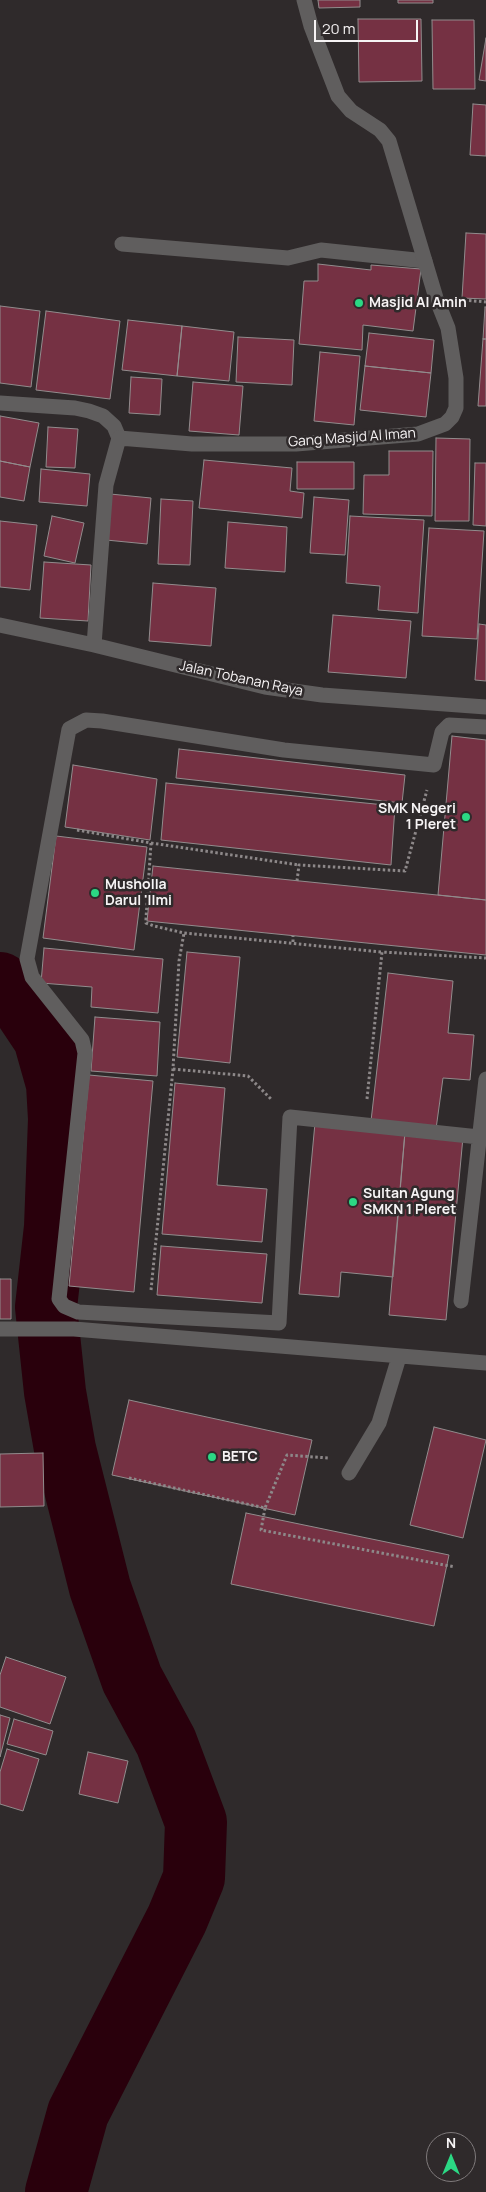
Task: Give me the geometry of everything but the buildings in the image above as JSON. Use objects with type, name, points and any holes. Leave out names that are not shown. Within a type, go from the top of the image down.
[{"type":"street","name":"Gang Masjid Al Iman","points":[[119,438],[192,444],[296,444],[418,434],[445,424],[452,417],[456,408],[456,378],[448,328],[389,141],[380,130],[351,111],[338,96],[311,26],[304,0]]},
{"type":"street","points":[[122,244],[288,258],[321,250],[425,260]]},
{"type":"street","points":[[0,403],[75,408],[89,411],[103,416],[109,421],[114,426],[119,438],[106,485],[94,645]]},
{"type":"street","name":"Jalan Tobanan Raya","points":[[0,626],[94,645],[265,687],[331,696],[486,707]]},
{"type":"street","points":[[479,1137],[290,1116],[279,1323],[78,1312],[64,1306],[59,1299],[85,1053],[82,1040],[32,977],[26,958],[69,729],[86,720],[284,750],[434,766],[442,732],[449,725],[486,727]]},
{"type":"street","points":[[461,1301],[486,1079]]},
{"type":"street","points":[[1,1329],[74,1329],[486,1363]]},
{"type":"street","points":[[349,1473],[379,1423],[399,1357]]},
{"type":"path","points":[[52,826],[299,865],[405,871],[434,766]]},
{"type":"path","points":[[151,843],[146,923],[184,933],[382,952],[486,958]]},
{"type":"path","points":[[298,881],[299,865]]},
{"type":"path","points":[[148,1316],[173,1069],[174,1011],[184,933]]},
{"type":"path","points":[[293,942],[294,936]]},
{"type":"path","points":[[364,1124],[382,952]]},
{"type":"path","points":[[173,1069],[248,1076],[290,1116]]},
{"type":"path","points":[[357,1460],[287,1456],[265,1508],[261,1530],[455,1568]]},
{"type":"path","points":[[129,1478],[265,1508]]},
{"type":"waterway","points":[[0,983],[14,993],[44,1038],[57,1084],[59,1119],[55,1227],[46,1307],[55,1392],[65,1449],[100,1588],[132,1679],[166,1742],[196,1822],[194,1878],[177,1919],[78,2113],[56,2192]]},
{"type":"place","name":"Masjid Al Amin","points":[[359,303]]},
{"type":"place","name":"SMK Negeri 1 Pleret","points":[[466,817]]},
{"type":"place","name":"Musholla Darul 'Ilmi","points":[[95,893]]},
{"type":"place","name":"Sultan Agung SMKN 1 Pleret","points":[[353,1202]]},
{"type":"place","name":"BETC","points":[[212,1457]]}]
